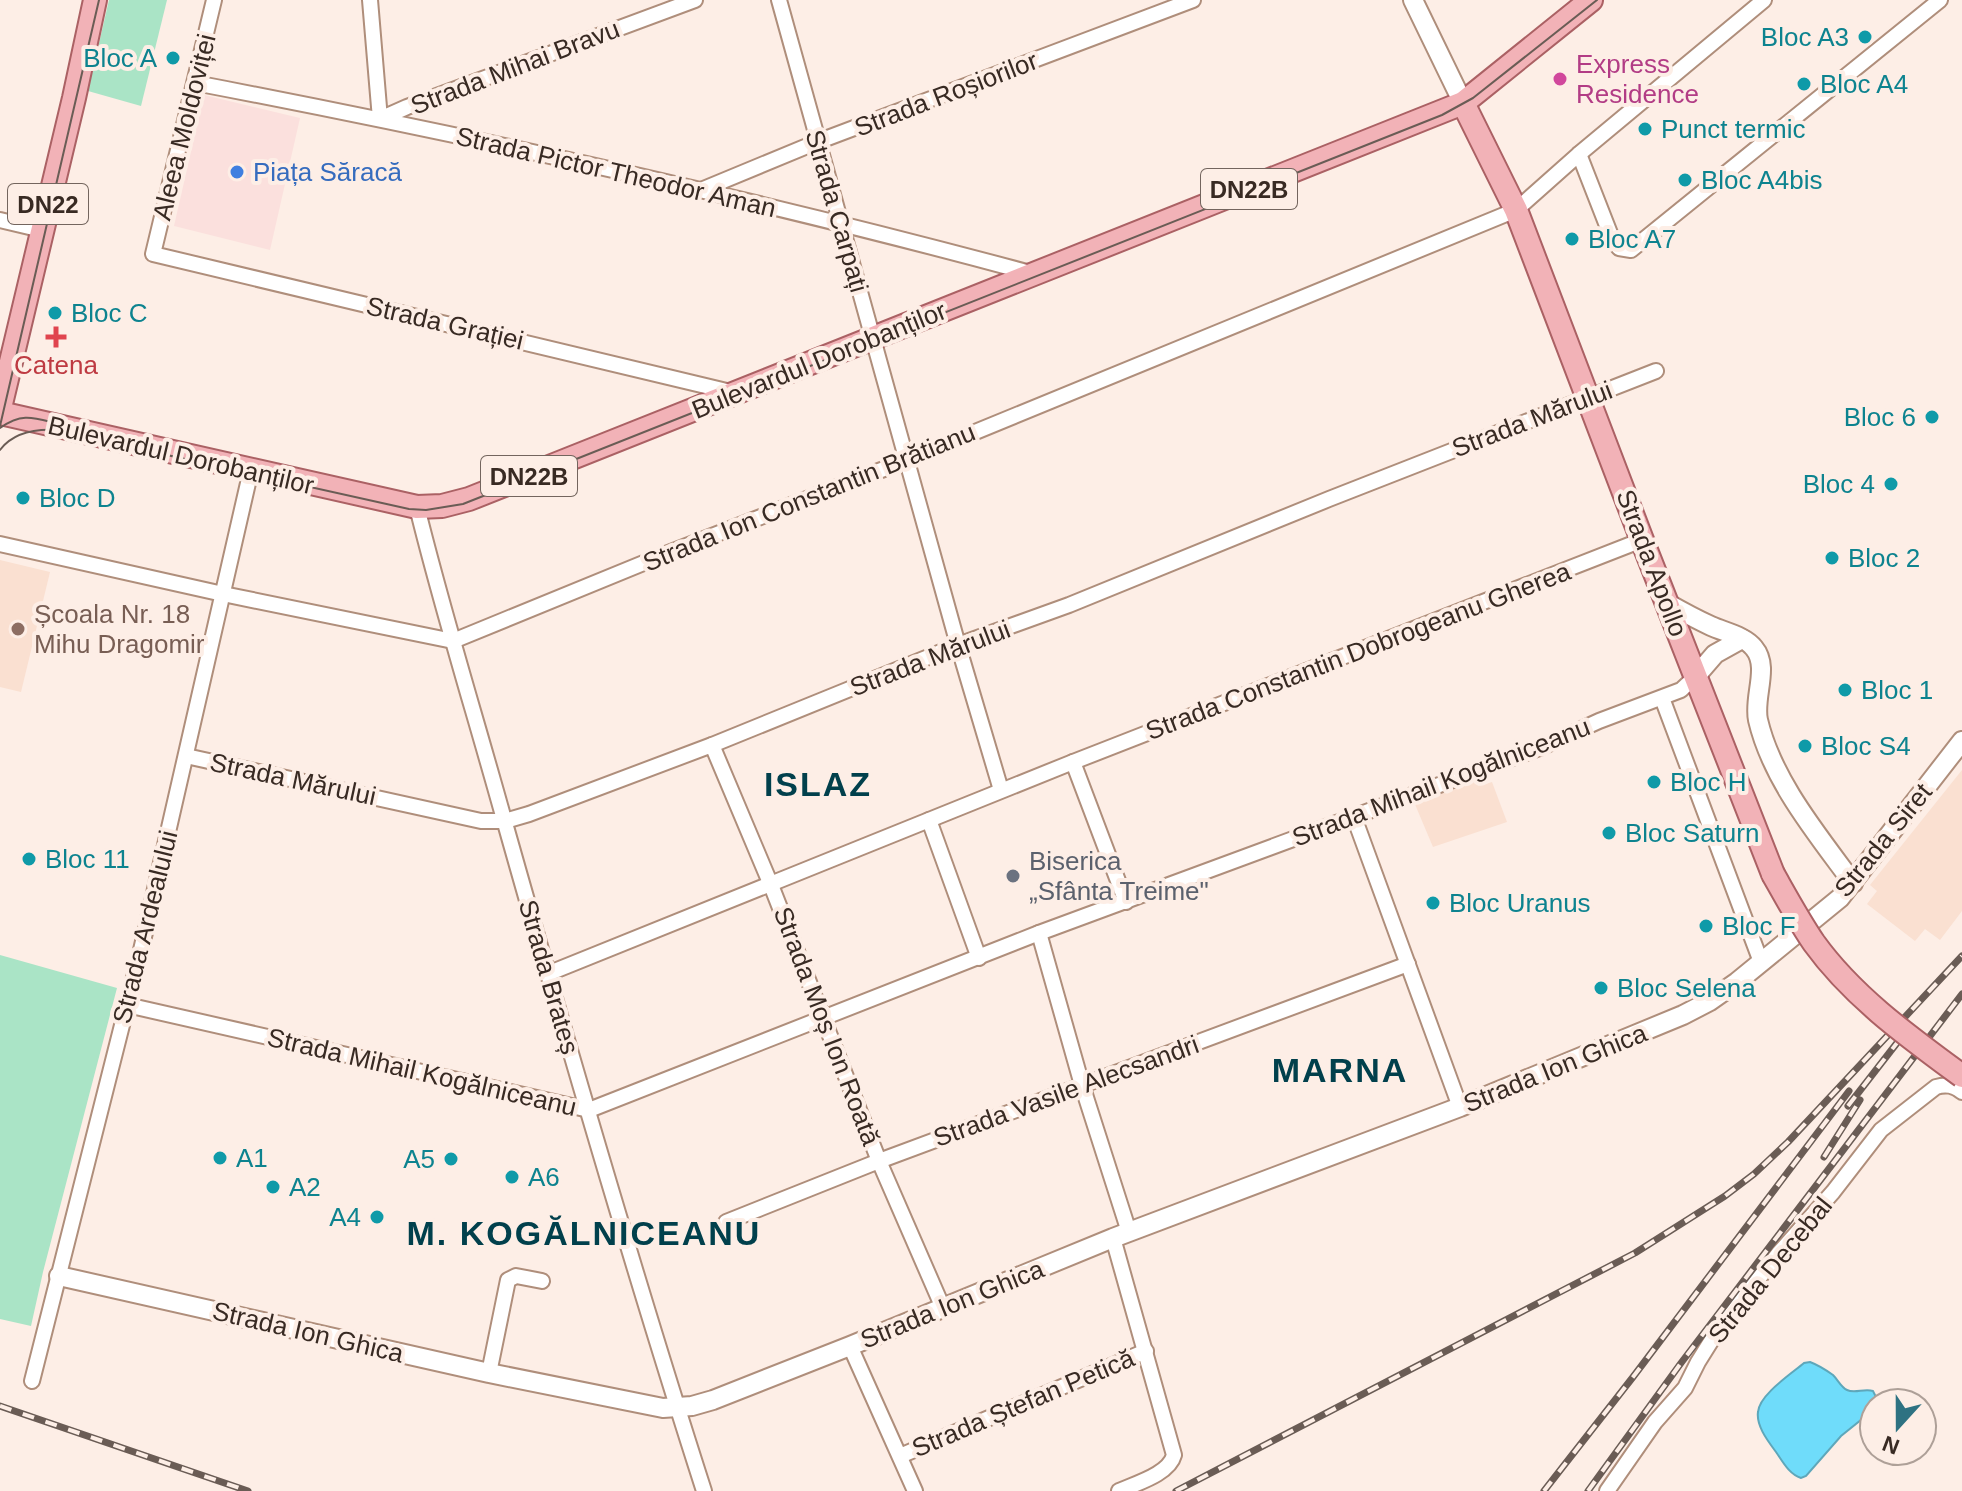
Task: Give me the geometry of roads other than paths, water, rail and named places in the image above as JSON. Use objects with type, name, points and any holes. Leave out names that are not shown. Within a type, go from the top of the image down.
[{"type":"main road","name":"DN22","points":[[0,411],[95,0]]},
{"type":"main road","name":"Bulevardul Dorobanților","points":[[0,411],[417,507],[442,506],[469,499],[1463,103],[1591,0]]},
{"type":"main road","name":"Strada Apollo","points":[[1463,103],[1516,210],[1773,874],[1815,944],[1846,980],[1886,1017],[1962,1076]]},
{"type":"street","name":"Aleea Moldoviței","points":[[153,254],[214,0]]},
{"type":"street","points":[[370,0],[380,119]]},
{"type":"street","name":"Strada Mihai Bravu","points":[[380,119],[695,0]]},
{"type":"street","name":"Strada Carpați","points":[[779,0],[1001,790]]},
{"type":"street","name":"Strada Roșiorilor","points":[[700,190],[817,142],[1193,0]]},
{"type":"street","name":"Strada Apollo","points":[[1413,0],[1463,103]]},
{"type":"street","name":"Strada Ion Constantin Brătianu","points":[[453,641],[907,460],[1516,210],[1764,0]]},
{"type":"street","points":[[1579,154],[1613,241],[1619,248],[1631,250],[1940,0]]},
{"type":"street","name":"Strada Pictor Theodor Aman","points":[[195,83],[380,119],[700,190],[1035,274]]},
{"type":"street","points":[[0,220],[42,230]]},
{"type":"street","name":"Strada Grației","points":[[153,254],[736,393]]},
{"type":"street","name":"Strada Mărului","points":[[186,756],[481,821],[505,821],[712,745],[1656,371]]},
{"type":"street","name":"Strada Ardealului","points":[[32,1381],[127,1005],[251,470]]},
{"type":"street","name":"Strada Brateș","points":[[417,507],[547,974],[704,1491]]},
{"type":"street","name":"Strada Constantin Dobrogeanu Gherea","points":[[929,820],[1642,540]]},
{"type":"street","points":[[0,544],[453,641]]},
{"type":"street","points":[[1667,603],[1751,644],[1758,654],[1756,711],[1776,767],[1806,819],[1853,883]]},
{"type":"street","name":"Strada Mihail Kogălniceanu","points":[[127,1005],[589,1110],[1039,933],[1542,747],[1599,721],[1662,698],[1685,688],[1715,654],[1742,639]]},
{"type":"street","points":[[1662,698],[1761,962]]},
{"type":"street","name":"Strada Siret","points":[[1798,933],[1853,883],[1962,741]]},
{"type":"street","name":"Strada Moș Ion Roată","points":[[712,745],[771,885],[879,1161],[943,1308]]},
{"type":"street","points":[[1073,762],[1126,902]]},
{"type":"street","points":[[1354,817],[1460,1107]]},
{"type":"street","points":[[547,974],[929,820],[979,958]]},
{"type":"street","points":[[1039,933],[1121,1235],[1146,1351],[1174,1455],[1173,1461],[1163,1471],[1119,1491]]},
{"type":"street","name":"Strada Ion Ghica","points":[[59,1276],[489,1373],[663,1408],[692,1406],[850,1346],[1121,1235],[1460,1107],[1683,1015],[1710,1001],[1798,933]]},
{"type":"street","name":"Strada Vasile Alecsandri","points":[[726,1222],[879,1161],[1408,964]]},
{"type":"street","name":"Strada Decebal","points":[[1607,1491],[1655,1422],[1685,1388],[1718,1330],[1881,1130],[1936,1087],[1945,1085],[1962,1092]]},
{"type":"street","points":[[489,1373],[508,1280],[516,1276],[542,1281]]},
{"type":"street","points":[[850,1346],[915,1491]]},
{"type":"street","name":"Strada Ștefan Petică","points":[[900,1456],[1146,1351]]},
{"type":"water","points":[[1810,1362],[1822,1368],[1847,1390],[1858,1391],[1858,1422],[1801,1478],[1793,1474],[1766,1438],[1758,1412],[1776,1385],[1804,1363]]},
{"type":"tram line","points":[[0,426],[99,0]]},
{"type":"tram line","points":[[0,450],[24,433],[55,430],[409,509],[426,510],[463,504],[1442,115],[1473,98],[1597,0]]},
{"type":"tram line","points":[[0,428],[22,418],[59,424]]},
{"type":"railway","points":[[1176,1491],[1635,1253],[1725,1196],[1788,1142],[1962,956]]},
{"type":"railway","points":[[1588,1491],[1681,1363],[1962,994]]},
{"type":"railway","points":[[1848,1106],[1907,1030]]},
{"type":"railway","points":[[1544,1491],[1849,1091]]},
{"type":"railway","points":[[1824,1157],[1860,1100]]},
{"type":"railway","points":[[0,1406],[248,1491]]},
{"type":"place","name":"Bloc A3","points":[[1865,37]]},
{"type":"place","name":"Bloc A","points":[[173,58]]},
{"type":"place","name":"Express Residence","points":[[1560,79]]},
{"type":"place","name":"Bloc A4","points":[[1804,84]]},
{"type":"place","name":"Punct termic","points":[[1645,129]]},
{"type":"place","name":"Piața Săracă","points":[[237,172]]},
{"type":"place","name":"Bloc A4bis","points":[[1685,180]]},
{"type":"place","name":"Bloc A7","points":[[1572,239]]},
{"type":"place","name":"Bloc C","points":[[55,313]]},
{"type":"place","name":"Catena","points":[[56,337]]},
{"type":"place","name":"Bloc 6","points":[[1932,417]]},
{"type":"place","name":"Bloc 4","points":[[1891,484]]},
{"type":"place","name":"Bloc D","points":[[23,498]]},
{"type":"place","name":"Bloc 2","points":[[1832,558]]},
{"type":"place","name":"Școala Nr. 18 Mihu Dragomir","points":[[18,629]]},
{"type":"place","name":"Bloc 1","points":[[1845,690]]},
{"type":"place","name":"Bloc S4","points":[[1805,746]]},
{"type":"place","name":"Bloc H","points":[[1654,782]]},
{"type":"place","name":"Bloc Saturn","points":[[1609,833]]},
{"type":"place","name":"Bloc 11","points":[[29,859]]},
{"type":"place","name":"Biserica „Sfânta Treime\"","points":[[1013,876]]},
{"type":"place","name":"Bloc Uranus","points":[[1433,903]]},
{"type":"place","name":"Bloc F","points":[[1706,926]]},
{"type":"place","name":"Bloc Selena","points":[[1601,988]]},
{"type":"place","name":"A1","points":[[220,1158]]},
{"type":"place","name":"A5","points":[[451,1159]]},
{"type":"place","name":"A6","points":[[512,1177]]},
{"type":"place","name":"A2","points":[[273,1187]]},
{"type":"place","name":"A4","points":[[377,1217]]},
{"type":"district","name":"ISLAZ","points":[[818,784]]},
{"type":"district","name":"MARNA","points":[[1340,1070]]},
{"type":"district","name":"M. KOGĂLNICEANU","points":[[584,1233]]}]
